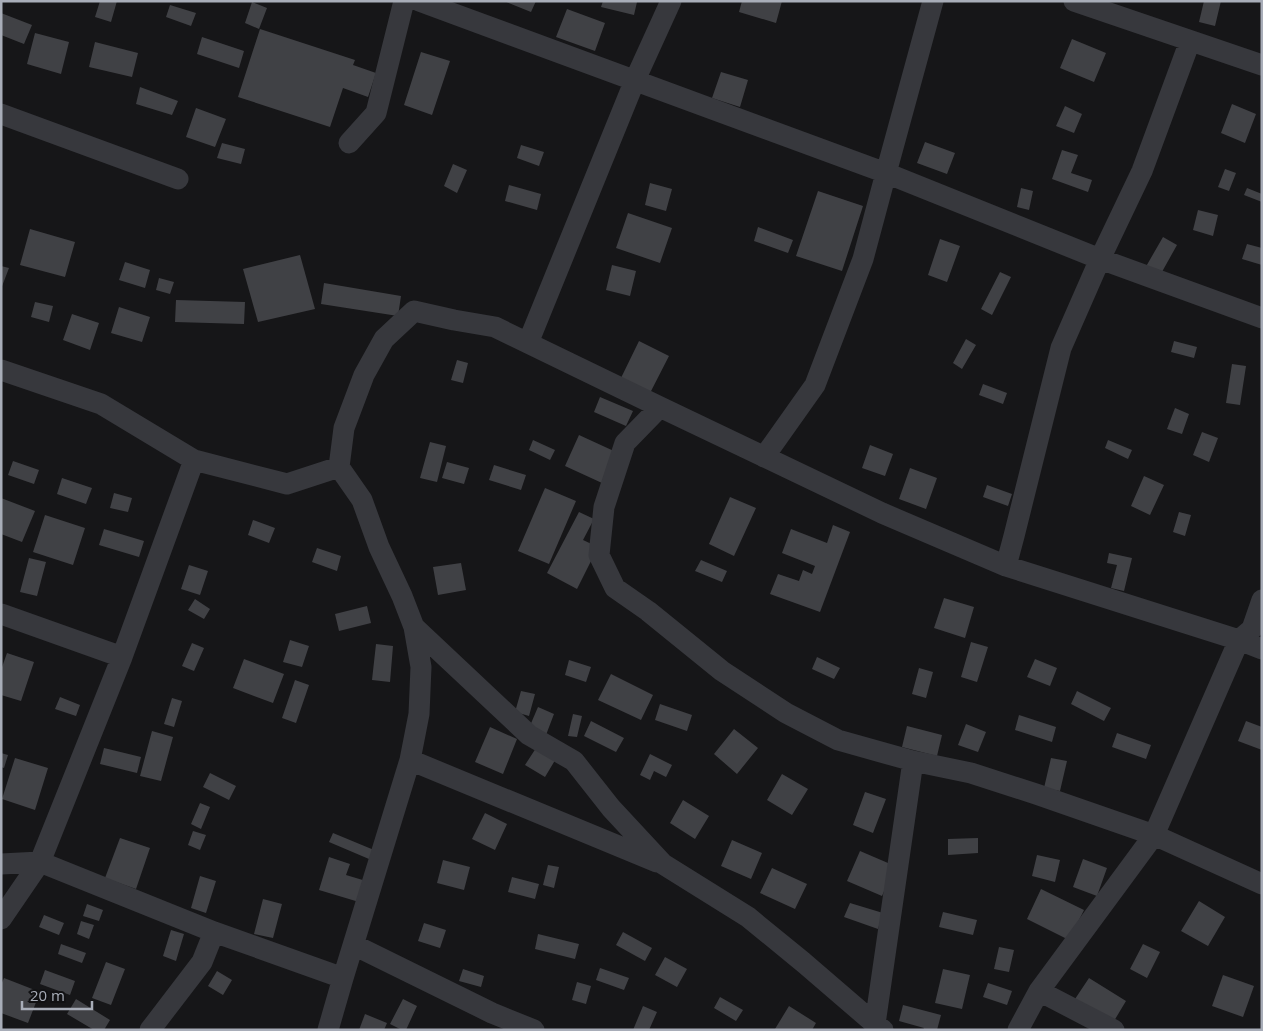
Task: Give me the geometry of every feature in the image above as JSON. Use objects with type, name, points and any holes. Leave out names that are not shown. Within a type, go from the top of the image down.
[{"type":"street","points":[[349,143],[376,113],[404,1]]},
{"type":"street","points":[[419,1],[886,173],[1100,259],[1262,318]]},
{"type":"street","points":[[528,343],[635,80],[671,1]]},
{"type":"street","points":[[764,457],[816,385],[863,259],[933,1]]},
{"type":"street","points":[[1074,1],[1262,65]]},
{"type":"street","points":[[1006,566],[1061,348],[1100,259],[1142,171],[1190,41]]},
{"type":"street","points":[[1,114],[178,179]]},
{"type":"street","points":[[328,1030],[410,760],[419,714],[421,667],[414,627],[402,596],[379,547],[362,500],[339,466],[344,428],[364,376],[384,339],[414,311],[454,320],[495,326],[882,513],[1006,566],[1262,649]]},
{"type":"street","points":[[1,370],[101,404],[194,460],[287,484],[339,466]]},
{"type":"street","points":[[660,407],[625,443],[604,507],[599,555],[615,588],[648,611],[722,671],[786,713],[838,740],[980,776],[1036,794],[1154,835],[1262,884]]},
{"type":"street","points":[[1,919],[40,862],[122,657],[194,460]]},
{"type":"street","points":[[1018,1030],[1039,991],[1154,835],[1239,640],[1252,629],[1262,600]]},
{"type":"street","points":[[1,614],[122,657]]},
{"type":"street","points":[[414,627],[529,735],[574,761],[611,808],[663,864]]},
{"type":"street","points":[[410,760],[663,864],[748,917],[879,1027]]},
{"type":"street","points":[[879,1027],[913,760]]},
{"type":"street","points":[[1,864],[40,862],[214,932],[343,978]]},
{"type":"street","points":[[150,1030],[202,962],[214,932]]},
{"type":"street","points":[[354,945],[492,1013],[534,1030]]},
{"type":"street","points":[[1039,991],[1114,1030]]},
{"type":"building","points":[[100,1],[117,1],[111,22],[95,17]]},
{"type":"building","points":[[504,1],[536,1],[531,12]]},
{"type":"building","points":[[603,1],[637,2],[634,15],[601,7]]},
{"type":"building","points":[[742,1],[782,1],[776,23],[739,12]]},
{"type":"building","points":[[1204,1],[1221,1],[1215,26],[1199,22]]},
{"type":"building","points":[[252,2],[267,8],[259,29],[245,23]]},
{"type":"building","points":[[170,5],[196,13],[191,26],[166,17]]},
{"type":"building","points":[[567,9],[605,23],[595,51],[556,37]]},
{"type":"building","points":[[1,13],[32,25],[24,44],[1,35]]},
{"type":"building","points":[[260,29],[355,60],[353,65],[376,73],[368,97],[343,88],[330,127],[238,97]]},
{"type":"building","points":[[35,33],[69,42],[61,74],[27,64]]},
{"type":"building","points":[[202,37],[244,51],[239,68],[197,54]]},
{"type":"building","points":[[1072,39],[1106,53],[1094,82],[1060,68]]},
{"type":"building","points":[[95,42],[138,53],[132,77],[89,67]]},
{"type":"building","points":[[421,52],[450,61],[432,115],[404,105]]},
{"type":"building","points":[[721,72],[748,80],[740,107],[712,98]]},
{"type":"building","points":[[140,87],[178,101],[172,115],[136,104]]},
{"type":"building","points":[[1232,104],[1256,114],[1245,143],[1221,133]]},
{"type":"building","points":[[1065,106],[1082,114],[1074,133],[1056,126]]},
{"type":"building","points":[[196,108],[226,119],[215,147],[186,137]]},
{"type":"building","points":[[925,142],[955,153],[947,174],[917,163]]},
{"type":"building","points":[[222,143],[245,149],[241,164],[217,158]]},
{"type":"building","points":[[521,145],[544,152],[539,166],[517,158]]},
{"type":"building","points":[[1062,150],[1078,155],[1071,173],[1092,180],[1088,192],[1052,179]]},
{"type":"building","points":[[453,164],[467,170],[457,193],[444,186]]},
{"type":"building","points":[[1225,169],[1236,173],[1229,191],[1218,187]]},
{"type":"building","points":[[650,183],[672,189],[666,211],[645,205]]},
{"type":"building","points":[[509,185],[541,194],[537,210],[505,201]]},
{"type":"building","points":[[1021,188],[1033,191],[1029,210],[1017,207]]},
{"type":"building","points":[[1247,188],[1262,194],[1262,202],[1244,195]]},
{"type":"building","points":[[818,191],[863,206],[842,271],[796,256]]},
{"type":"building","points":[[1198,210],[1218,215],[1213,236],[1193,230]]},
{"type":"building","points":[[628,213],[672,228],[660,263],[616,248]]},
{"type":"building","points":[[758,227],[793,240],[788,253],[754,241]]},
{"type":"building","points":[[30,229],[75,242],[65,277],[20,265]]},
{"type":"building","points":[[1163,237],[1177,245],[1158,279],[1144,270]]},
{"type":"building","points":[[940,239],[960,246],[947,282],[928,275]]},
{"type":"building","points":[[1247,244],[1262,248],[1262,265],[1242,259]]},
{"type":"building","points":[[300,255],[315,309],[258,322],[243,269]]},
{"type":"building","points":[[125,262],[150,270],[145,288],[119,280]]},
{"type":"building","points":[[612,265],[636,271],[630,296],[606,290]]},
{"type":"building","points":[[1,266],[9,268],[1,289]]},
{"type":"building","points":[[1000,272],[1011,277],[992,315],[981,309]]},
{"type":"building","points":[[159,278],[174,282],[170,294],[156,290]]},
{"type":"building","points":[[324,283],[401,296],[398,316],[321,304]]},
{"type":"building","points":[[176,300],[245,302],[244,324],[175,322]]},
{"type":"building","points":[[35,302],[53,306],[49,322],[31,317]]},
{"type":"building","points":[[119,307],[150,317],[142,342],[111,333]]},
{"type":"building","points":[[72,314],[99,323],[90,350],[63,340]]},
{"type":"building","points":[[966,339],[976,345],[962,369],[953,363]]},
{"type":"building","points":[[639,341],[669,356],[649,395],[620,380]]},
{"type":"building","points":[[1174,341],[1197,347],[1194,358],[1171,352]]},
{"type":"building","points":[[457,360],[468,363],[463,383],[451,380]]},
{"type":"building","points":[[1232,364],[1246,366],[1240,405],[1226,403]]},
{"type":"building","points":[[983,384],[1007,393],[1003,404],[979,395]]},
{"type":"building","points":[[600,397],[633,411],[626,426],[594,412]]},
{"type":"building","points":[[1175,408],[1189,414],[1182,434],[1167,429]]},
{"type":"building","points":[[1202,432],[1218,438],[1209,462],[1193,455]]},
{"type":"building","points":[[579,435],[616,452],[602,483],[565,466]]},
{"type":"building","points":[[533,440],[555,450],[550,460],[529,450]]},
{"type":"building","points":[[1108,440],[1132,450],[1128,459],[1105,448]]},
{"type":"building","points":[[430,442],[446,446],[437,482],[420,478]]},
{"type":"building","points":[[870,445],[893,454],[885,476],[862,468]]},
{"type":"building","points":[[13,461],[39,470],[34,484],[8,475]]},
{"type":"building","points":[[447,462],[469,468],[464,484],[442,478]]},
{"type":"building","points":[[494,465],[526,475],[521,490],[489,480]]},
{"type":"building","points":[[910,468],[937,478],[926,509],[899,499]]},
{"type":"building","points":[[1144,476],[1164,485],[1150,515],[1131,506]]},
{"type":"building","points":[[62,478],[92,488],[86,504],[57,494]]},
{"type":"building","points":[[987,485],[1012,494],[1008,506],[983,497]]},
{"type":"building","points":[[545,488],[576,501],[549,564],[518,551]]},
{"type":"building","points":[[114,493],[132,498],[128,512],[110,508]]},
{"type":"building","points":[[730,497],[756,508],[734,556],[709,544]]},
{"type":"building","points":[[1,498],[35,511],[22,542],[1,534]]},
{"type":"building","points":[[579,512],[594,519],[583,540],[598,547],[577,589],[547,573]]},
{"type":"building","points":[[1179,512],[1191,515],[1185,536],[1173,532]]},
{"type":"building","points":[[45,515],[85,528],[73,565],[33,552]]},
{"type":"building","points":[[253,520],[275,528],[269,543],[248,535]]},
{"type":"building","points":[[833,525],[850,532],[820,612],[770,594],[778,574],[799,581],[803,570],[812,574],[815,566],[782,553],[791,529],[827,543]]},
{"type":"building","points":[[104,529],[144,541],[139,557],[99,545]]},
{"type":"building","points":[[317,548],[341,556],[337,571],[312,562]]},
{"type":"building","points":[[1109,553],[1132,558],[1124,591],[1111,588],[1117,565],[1107,563]]},
{"type":"building","points":[[29,558],[46,562],[37,596],[20,592]]},
{"type":"building","points":[[701,560],[727,571],[722,582],[695,571]]},
{"type":"building","points":[[461,563],[466,590],[438,595],[433,567]]},
{"type":"building","points":[[189,565],[208,571],[200,595],[181,589]]},
{"type":"building","points":[[944,598],[974,607],[965,638],[934,628]]},
{"type":"building","points":[[195,599],[210,609],[204,619],[188,610]]},
{"type":"building","points":[[367,606],[371,623],[339,631],[335,614]]},
{"type":"building","points":[[290,640],[309,646],[302,667],[283,662]]},
{"type":"building","points":[[971,642],[988,647],[977,682],[961,677]]},
{"type":"building","points":[[192,643],[204,648],[194,671],[182,666]]},
{"type":"building","points":[[376,644],[393,646],[390,682],[372,680]]},
{"type":"building","points":[[7,653],[34,662],[21,701],[1,695],[1,670]]},
{"type":"building","points":[[817,657],[840,668],[834,679],[812,669]]},
{"type":"building","points":[[244,659],[284,674],[273,703],[233,688]]},
{"type":"building","points":[[1035,659],[1057,668],[1050,686],[1027,677]]},
{"type":"building","points":[[569,660],[591,667],[586,682],[565,675]]},
{"type":"building","points":[[919,668],[933,672],[926,698],[912,694]]},
{"type":"building","points":[[611,674],[653,695],[641,720],[598,700]]},
{"type":"building","points":[[295,680],[309,685],[296,723],[282,718]]},
{"type":"building","points":[[521,691],[535,694],[529,716],[515,712]]},
{"type":"building","points":[[1077,691],[1111,708],[1104,721],[1071,704]]},
{"type":"building","points":[[60,697],[80,705],[76,716],[55,709]]},
{"type":"building","points":[[172,698],[182,701],[174,727],[164,724]]},
{"type":"building","points":[[660,704],[692,715],[687,731],[655,720]]},
{"type":"building","points":[[538,707],[554,714],[546,735],[529,728]]},
{"type":"building","points":[[573,714],[582,716],[577,737],[568,736]]},
{"type":"building","points":[[1019,715],[1056,727],[1052,742],[1015,730]]},
{"type":"building","points":[[591,721],[624,738],[616,752],[584,736]]},
{"type":"building","points":[[1246,721],[1262,727],[1262,750],[1238,741]]},
{"type":"building","points":[[966,724],[986,732],[978,752],[958,745]]},
{"type":"building","points":[[907,726],[942,735],[937,756],[902,747]]},
{"type":"building","points":[[490,727],[517,739],[503,774],[475,762]]},
{"type":"building","points":[[734,729],[758,748],[737,774],[714,754]]},
{"type":"building","points":[[152,731],[173,737],[161,781],[140,776]]},
{"type":"building","points":[[1117,733],[1151,745],[1146,759],[1112,747]]},
{"type":"building","points":[[538,745],[557,757],[545,777],[525,765]]},
{"type":"building","points":[[104,748],[141,757],[137,773],[100,764]]},
{"type":"building","points":[[1,753],[8,755],[4,768],[1,767]]},
{"type":"building","points":[[650,754],[672,765],[666,777],[654,771],[650,780],[640,775]]},
{"type":"building","points":[[15,758],[48,768],[35,810],[2,799]]},
{"type":"building","points":[[1051,758],[1067,761],[1060,791],[1044,788]]},
{"type":"building","points":[[210,773],[236,786],[229,800],[203,787]]},
{"type":"building","points":[[782,774],[808,789],[792,815],[767,800]]},
{"type":"building","points":[[865,792],[886,799],[873,833],[853,825]]},
{"type":"building","points":[[683,800],[709,816],[695,839],[670,823]]},
{"type":"building","points":[[200,803],[210,807],[201,829],[191,824]]},
{"type":"building","points":[[485,813],[507,824],[495,850],[472,839]]},
{"type":"building","points":[[193,831],[206,835],[200,850],[188,845]]},
{"type":"building","points":[[333,833],[374,850],[369,859],[329,842]]},
{"type":"building","points":[[120,838],[150,848],[136,889],[105,878]]},
{"type":"building","points":[[978,838],[978,853],[948,855],[948,839]]},
{"type":"building","points":[[732,840],[762,853],[751,879],[721,866]]},
{"type":"building","points":[[860,851],[895,866],[882,896],[847,881]]},
{"type":"building","points":[[1037,855],[1060,860],[1055,882],[1032,876]]},
{"type":"building","points":[[329,857],[350,864],[346,875],[366,881],[359,902],[319,890]]},
{"type":"building","points":[[1083,859],[1107,868],[1097,896],[1073,887]]},
{"type":"building","points":[[443,860],[470,867],[464,890],[437,883]]},
{"type":"building","points":[[548,865],[559,867],[554,888],[543,885]]},
{"type":"building","points":[[772,868],[807,884],[795,909],[760,893]]},
{"type":"building","points":[[200,876],[216,881],[206,913],[191,908]]},
{"type":"building","points":[[512,877],[539,884],[535,899],[508,892]]},
{"type":"building","points":[[1041,889],[1084,910],[1069,940],[1027,919]]},
{"type":"building","points":[[263,899],[282,904],[273,938],[254,934]]},
{"type":"building","points":[[1199,901],[1225,917],[1208,946],[1181,931]]},
{"type":"building","points":[[850,903],[883,913],[878,929],[844,917]]},
{"type":"building","points":[[87,904],[103,910],[99,921],[83,916]]},
{"type":"building","points":[[943,912],[977,920],[973,935],[939,927]]},
{"type":"building","points":[[44,915],[64,923],[59,935],[39,927]]},
{"type":"building","points":[[81,921],[94,925],[89,939],[77,934]]},
{"type":"building","points":[[424,923],[446,930],[440,948],[418,941]]},
{"type":"building","points":[[171,930],[184,934],[176,961],[163,956]]},
{"type":"building","points":[[623,932],[652,948],[645,961],[616,945]]},
{"type":"building","points":[[538,934],[579,944],[575,959],[535,949]]},
{"type":"building","points":[[61,944],[86,953],[82,963],[58,954]]},
{"type":"building","points":[[1143,944],[1160,952],[1147,978],[1130,969]]},
{"type":"building","points":[[999,947],[1014,950],[1009,972],[994,969]]},
{"type":"building","points":[[665,957],[687,969],[677,987],[655,975]]},
{"type":"building","points":[[106,962],[125,969],[111,1005],[92,998]]},
{"type":"building","points":[[600,968],[629,978],[624,990],[596,980]]},
{"type":"building","points":[[463,969],[484,976],[481,987],[459,981]]},
{"type":"building","points":[[943,969],[970,975],[962,1009],[935,1003]]},
{"type":"building","points":[[45,970],[75,981],[70,995],[40,984]]},
{"type":"building","points":[[217,971],[232,980],[223,995],[208,986]]},
{"type":"building","points":[[1223,975],[1254,986],[1243,1017],[1212,1006]]},
{"type":"building","points":[[4,978],[40,992],[28,1023],[1,1013],[1,985]]},
{"type":"building","points":[[1089,978],[1126,1001],[1111,1026],[1073,1002]]},
{"type":"building","points":[[577,982],[591,986],[586,1004],[572,1000]]},
{"type":"building","points":[[988,983],[1012,991],[1007,1005],[983,997]]},
{"type":"building","points":[[720,997],[743,1010],[736,1021],[714,1008]]},
{"type":"building","points":[[76,999],[110,1020],[104,1030],[94,1030],[67,1014]]},
{"type":"building","points":[[403,999],[417,1006],[406,1030],[390,1024]]},
{"type":"building","points":[[903,1005],[941,1015],[937,1030],[923,1030],[924,1028],[899,1021]]},
{"type":"building","points":[[643,1006],[657,1012],[649,1030],[633,1030]]},
{"type":"building","points":[[789,1006],[816,1023],[812,1030],[775,1029]]},
{"type":"building","points":[[365,1014],[387,1023],[384,1030],[359,1030]]}]
